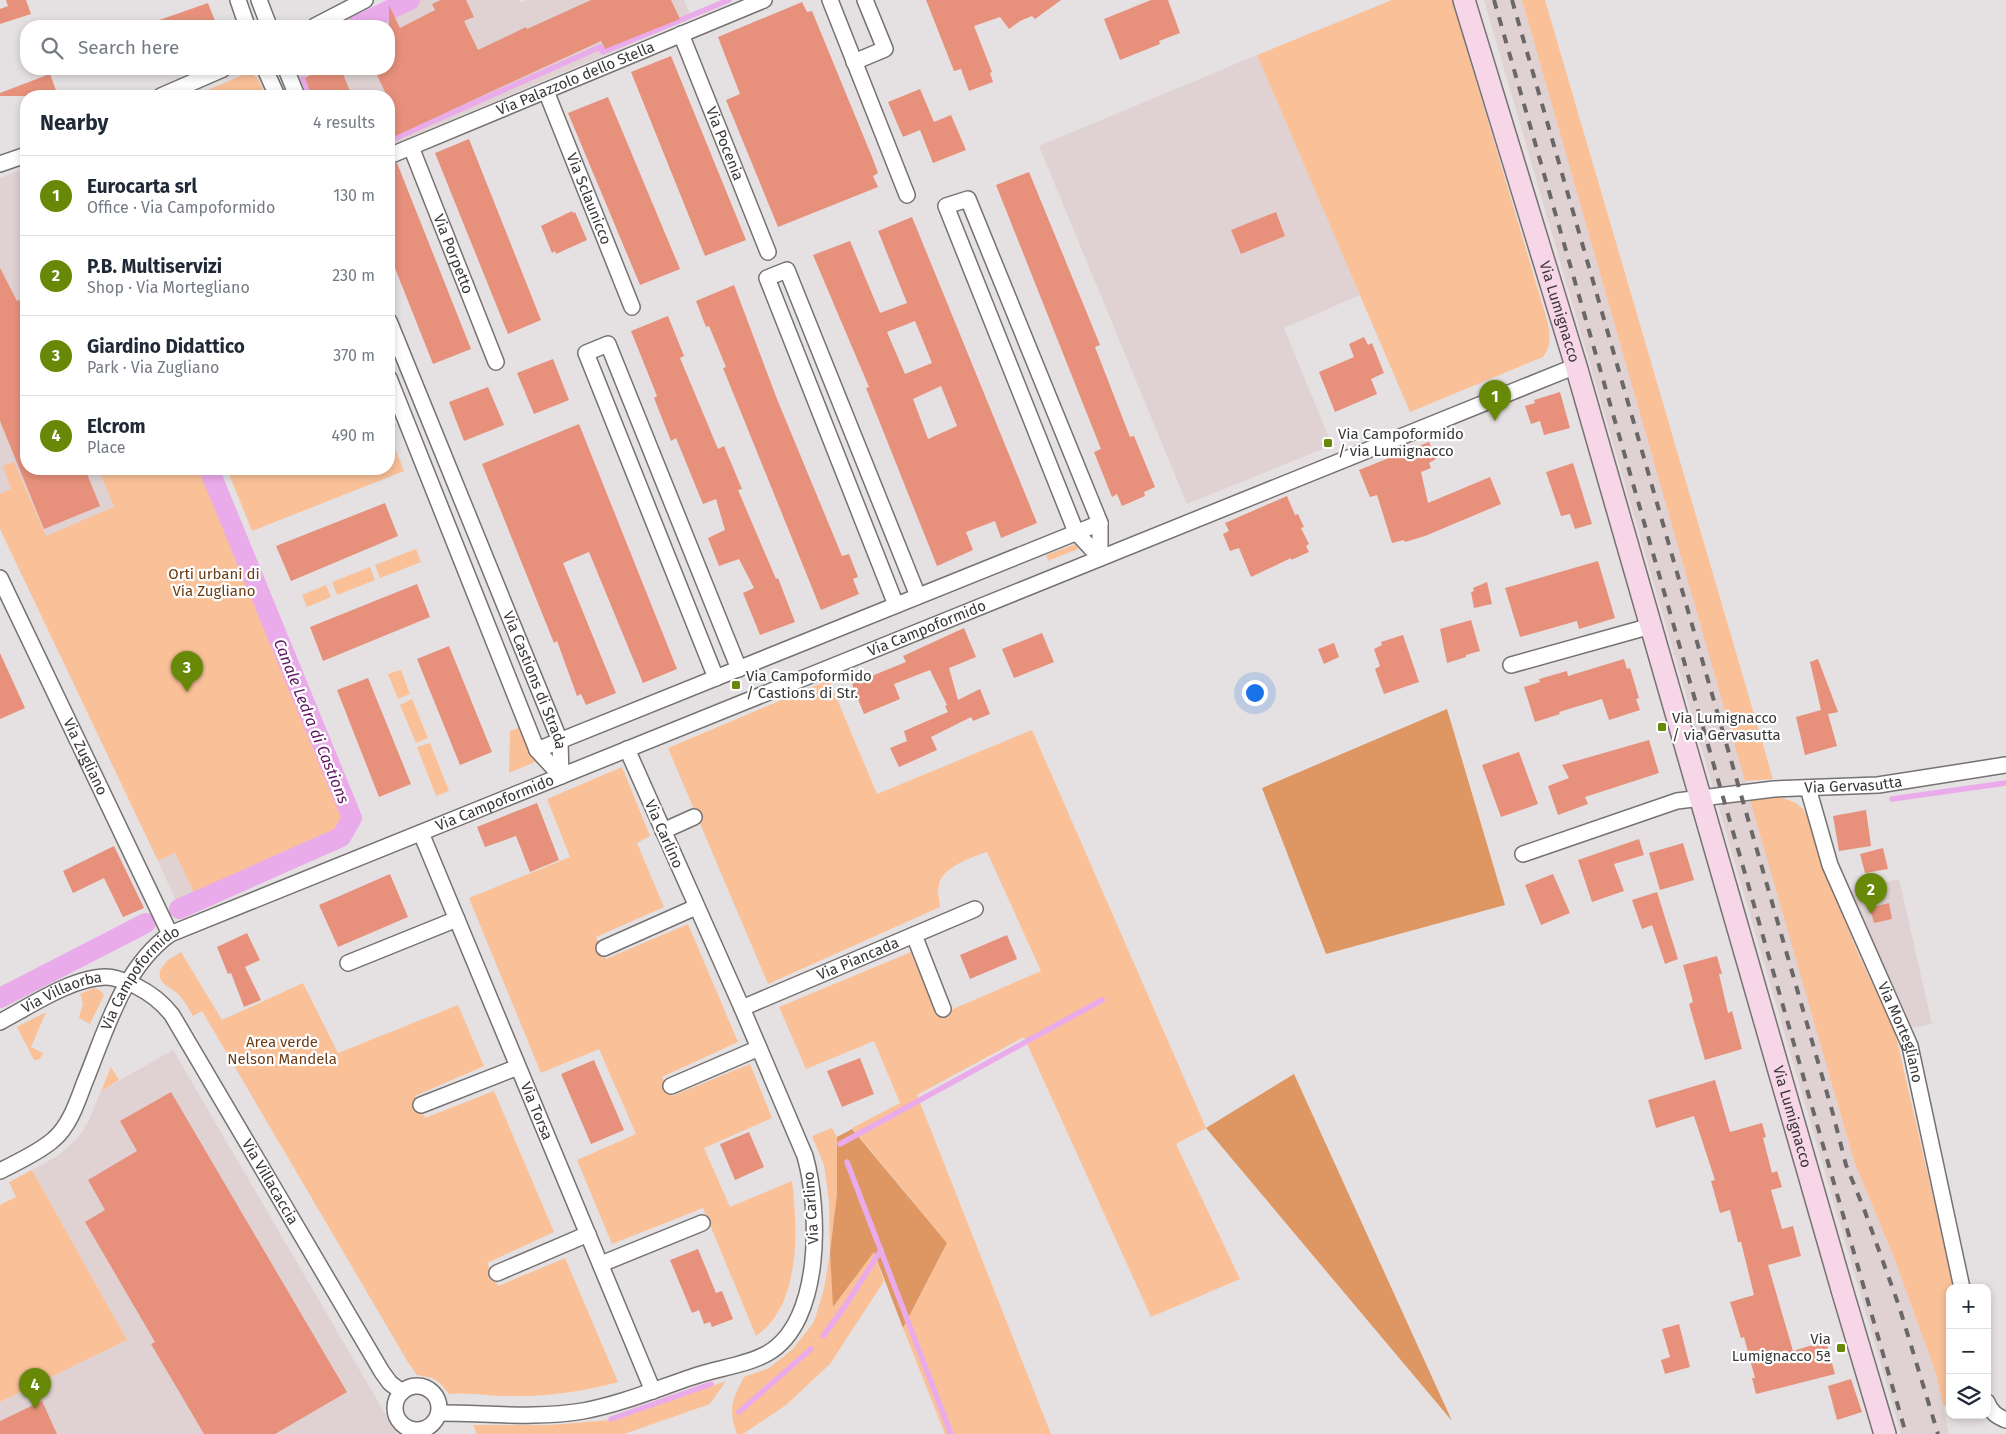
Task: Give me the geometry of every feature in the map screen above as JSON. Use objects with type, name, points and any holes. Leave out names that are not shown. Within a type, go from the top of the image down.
[{"type":"main road","name":"Via Lumignacco","points":[[1464,0],[1576,366],[1842,1293],[1885,1434]]},
{"type":"street","points":[[238,0],[245,20]]},
{"type":"street","points":[[259,0],[267,20]]},
{"type":"street","points":[[327,20],[365,0]]},
{"type":"street","name":"Via Palazzolo dello Stella","points":[[395,154],[764,0]]},
{"type":"street","points":[[830,0],[907,195]]},
{"type":"street","points":[[854,62],[885,49],[865,0]]},
{"type":"street","name":"Via Pocenia","points":[[681,34],[768,252]]},
{"type":"street","points":[[175,90],[209,75]]},
{"type":"street","points":[[268,75],[274,90]]},
{"type":"street","points":[[288,75],[295,90]]},
{"type":"street","name":"Via Sclaunicco","points":[[546,91],[632,307]]},
{"type":"street","name":"Via Porpetto","points":[[411,147],[496,362]]},
{"type":"street","points":[[0,164],[20,157]]},
{"type":"street","points":[[968,198],[1100,523],[1100,558],[1076,532],[946,206],[968,198]]},
{"type":"street","points":[[896,605],[767,278],[786,270],[918,596]]},
{"type":"street","name":"Via Castions di Strada","points":[[395,336],[560,742],[561,776]]},
{"type":"street","points":[[716,678],[586,353],[597,348],[608,344],[739,669]]},
{"type":"street","name":"Via Campoformido","points":[[0,1171],[54,1140],[64,1127],[77,1102],[127,982],[152,948],[170,934],[1576,366]]},
{"type":"street","name":"Via Castions di Strada","points":[[395,393],[537,750],[561,776]]},
{"type":"street","points":[[537,750],[1100,523]]},
{"type":"street","name":"Via Zugliano","points":[[0,578],[170,934]]},
{"type":"street","points":[[1511,665],[1651,626]]},
{"type":"street","name":"Via Carlino","points":[[440,1412],[554,1414],[584,1411],[610,1405],[699,1374],[739,1364],[767,1354],[787,1336],[797,1321],[810,1285],[815,1234],[808,1167],[742,1008],[627,749]]},
{"type":"street","name":"Via Gervasutta","points":[[1701,798],[1774,790],[1878,785],[2006,765]]},
{"type":"street","name":"Via Mortegliano","points":[[1808,788],[1830,864],[1910,1046],[1961,1284]]},
{"type":"street","points":[[1523,854],[1677,801],[1701,798]]},
{"type":"street","points":[[663,831],[694,817]]},
{"type":"street","name":"Via Torsa","points":[[421,833],[653,1391]]},
{"type":"street","points":[[604,948],[696,906]]},
{"type":"street","name":"Via Piancada","points":[[742,1008],[975,909]]},
{"type":"street","points":[[348,963],[457,919]]},
{"type":"street","points":[[914,935],[943,1009]]},
{"type":"street","name":"Via Villaorba","points":[[0,1022],[83,981],[108,977],[127,982]]},
{"type":"street","name":"Via Villacaccia","points":[[127,982],[158,999],[172,1015],[382,1372],[390,1383],[402,1392]]},
{"type":"street","points":[[671,1086],[759,1048]]},
{"type":"street","points":[[421,1105],[518,1067]]},
{"type":"street","points":[[601,1264],[702,1223]]},
{"type":"street","points":[[497,1273],[588,1234]]},
{"type":"street","points":[[414,1386],[428,1389],[438,1399],[440,1412],[437,1419],[428,1428],[422,1430],[409,1429],[398,1420],[395,1406],[402,1392],[414,1386]]},
{"type":"street","points":[[1991,1410],[1997,1417],[2006,1420]]},
{"type":"shaded area","points":[[389,0],[519,0],[520,3],[527,0],[684,0],[692,18],[395,143],[395,90],[305,90],[298,75],[395,75],[395,20],[355,20]]},
{"type":"shaded area","points":[[1484,0],[1522,0],[1855,1164],[1895,1260],[1936,1374],[1949,1434],[1901,1434]]},
{"type":"shaded area","points":[[1257,55],[1360,295],[1284,328],[1332,445],[1187,504],[1039,146]]},
{"type":"shaded area","points":[[20,170],[20,475],[195,475],[22,576],[0,529],[0,178]]},
{"type":"shaded area","points":[[1447,709],[1505,905],[1326,954],[1262,788]]},
{"type":"shaded area","points":[[175,853],[195,895],[177,903],[158,861]]},
{"type":"shaded area","points":[[1899,879],[1932,1024],[1912,1028],[1850,890]]},
{"type":"shaded area","points":[[173,1050],[397,1434],[0,1434],[0,1402],[127,1340],[32,1170],[56,1157],[78,1138],[89,1120],[101,1091]]},
{"type":"shaded area","points":[[1294,1074],[1452,1421],[1206,1128]]},
{"type":"shaded area","points":[[852,1129],[947,1243],[903,1328],[874,1252],[833,1307],[830,1252],[837,1193],[837,1137]]},
{"type":"green space","points":[[1392,0],[1452,0],[1550,334],[1549,346],[1543,357],[1410,412],[1257,55]]},
{"type":"green space","points":[[1522,0],[1545,0],[1773,779],[1745,781]]},
{"type":"green space","points":[[242,75],[252,75],[263,90],[208,90]]},
{"type":"green space","points":[[395,448],[404,471],[395,475]]},
{"type":"green space","name":"Orti urbani di Via Zugliano","points":[[14,462],[46,536],[114,507],[101,475],[207,475],[349,818],[340,836],[195,895],[175,853],[158,861],[0,529],[0,494],[11,489],[3,466]]},
{"type":"green space","points":[[229,475],[394,475],[252,531]]},
{"type":"green space","points":[[1076,544],[1078,549],[1048,561],[1046,555]]},
{"type":"green space","points":[[416,549],[421,562],[380,578],[375,565]]},
{"type":"green space","points":[[370,567],[375,580],[337,595],[332,582]]},
{"type":"green space","points":[[326,585],[331,597],[307,607],[302,595]]},
{"type":"green space","points":[[401,670],[410,694],[398,699],[388,674]]},
{"type":"green space","points":[[829,680],[877,794],[1032,730],[1206,1128],[1176,1144],[1240,1279],[1151,1317],[1024,1037],[917,1095],[1051,1434],[945,1434],[903,1328],[947,1243],[852,1128],[900,1103],[874,1041],[806,1069],[779,1007],[911,952],[937,1016],[1041,971],[987,852],[959,864],[946,873],[938,887],[940,907],[768,984],[668,748]]},
{"type":"green space","points":[[412,699],[428,738],[416,743],[400,705]]},
{"type":"green space","points":[[521,727],[535,762],[509,773],[510,731]]},
{"type":"green space","points":[[430,743],[449,791],[436,796],[417,747]]},
{"type":"green space","points":[[622,767],[650,836],[637,843],[664,907],[596,937],[606,959],[688,924],[738,1042],[662,1077],[672,1096],[750,1064],[772,1118],[704,1148],[730,1207],[792,1181],[795,1243],[789,1286],[781,1306],[771,1322],[756,1336],[703,1208],[612,1244],[577,1160],[636,1134],[599,1049],[541,1073],[469,898],[570,857],[547,799]]},
{"type":"green space","points":[[1777,796],[1796,803],[1808,817],[1823,865],[1856,949],[1895,1032],[1953,1284],[1946,1284],[1946,1405],[1943,1406],[1936,1374],[1895,1260],[1855,1164],[1750,800]]},
{"type":"green space","name":"Area verde Nelson Mandela","points":[[181,952],[222,1020],[303,983],[338,1053],[458,1005],[484,1066],[415,1096],[425,1118],[494,1091],[554,1232],[487,1263],[498,1286],[565,1258],[618,1382],[591,1389],[563,1393],[535,1396],[500,1396],[464,1393],[449,1394],[440,1383],[432,1378],[417,1375],[202,1011],[193,1016],[180,996],[163,983],[160,970],[168,960]]},
{"type":"green space","points":[[94,988],[100,990],[104,995],[90,1024],[79,1018],[83,1003],[80,994]]},
{"type":"green space","points":[[46,1012],[31,1047],[43,1053],[40,1059],[34,1060],[17,1027]]},
{"type":"green space","points":[[111,1067],[119,1080],[101,1091]]},
{"type":"green space","points":[[832,1128],[837,1137],[837,1193],[830,1252],[829,1201],[824,1165],[812,1136]]},
{"type":"green space","points":[[32,1170],[127,1340],[0,1402],[0,1205],[16,1197],[9,1182]]},
{"type":"green space","points":[[830,1252],[834,1306],[874,1252],[884,1281],[830,1364],[786,1405],[743,1434],[737,1434],[732,1411],[734,1398],[744,1377],[769,1368],[793,1349],[814,1322],[824,1289]]},
{"type":"green space","points":[[726,1381],[710,1404],[624,1434],[477,1434],[473,1425],[550,1425],[610,1420]]},
{"type":"building","points":[[6,0],[26,0],[31,14],[0,24],[0,9],[8,6]]},
{"type":"building","points":[[441,0],[466,0],[474,17],[464,21],[478,50],[526,27],[527,29],[591,0],[671,0],[680,19],[605,49],[601,41],[395,136],[395,90],[384,90],[377,75],[395,75],[395,20],[389,20],[389,5],[400,28],[435,10],[432,4]]},
{"type":"building","points":[[926,0],[1061,0],[1035,19],[1032,16],[1020,21],[1009,29],[1000,17],[974,26],[992,72],[990,73],[993,82],[969,91],[961,69],[954,71]]},
{"type":"building","points":[[1151,0],[1168,0],[1180,33],[1159,41],[1160,44],[1120,60],[1104,19]]},
{"type":"building","points":[[802,2],[807,12],[812,11],[872,157],[878,173],[873,176],[878,187],[778,227],[726,100],[740,94],[718,37]]},
{"type":"building","points":[[208,3],[215,20],[159,20]]},
{"type":"building","points":[[671,56],[746,240],[705,256],[631,72]]},
{"type":"building","points":[[47,75],[50,75],[56,90],[20,90],[20,96],[0,96],[0,93]]},
{"type":"building","points":[[311,75],[343,75],[350,90],[310,90],[305,78]]},
{"type":"building","points":[[920,89],[934,122],[951,115],[966,150],[933,163],[920,130],[903,137],[888,102]]},
{"type":"building","points":[[608,97],[680,269],[640,285],[568,113]]},
{"type":"building","points":[[469,139],[541,320],[508,334],[435,153]]},
{"type":"building","points":[[397,163],[471,349],[433,364],[395,268],[395,164]]},
{"type":"building","points":[[1029,172],[1100,345],[1095,347],[1130,437],[1134,436],[1155,487],[1144,492],[1145,496],[1122,506],[1117,494],[1112,497],[1094,452],[1101,449],[996,185]]},
{"type":"building","points":[[572,211],[573,213],[575,212],[587,240],[556,254],[555,251],[552,253],[541,226]]},
{"type":"building","points":[[1276,212],[1285,236],[1241,254],[1231,230]]},
{"type":"building","points":[[912,217],[1037,523],[1001,538],[995,521],[966,532],[973,550],[937,566],[866,388],[869,387],[813,255],[850,241],[880,313],[907,303],[878,231]],"holes":[[[915,321],[932,363],[905,374],[887,332]],[[941,386],[957,426],[928,439],[913,399]]]},
{"type":"building","points":[[0,268],[17,301],[20,300],[20,470],[0,421]]},
{"type":"building","points":[[734,285],[777,399],[842,556],[849,554],[858,577],[853,579],[859,594],[821,610],[723,368],[726,367],[709,326],[706,327],[696,301]]},
{"type":"building","points":[[668,316],[684,356],[680,358],[718,449],[724,446],[742,489],[738,490],[776,579],[778,578],[795,622],[760,635],[743,593],[754,588],[739,559],[719,566],[708,538],[725,530],[716,499],[703,504],[676,438],[671,441],[654,398],[657,396],[631,331]]},
{"type":"building","points":[[1364,337],[1368,345],[1372,343],[1384,373],[1371,379],[1377,394],[1335,412],[1319,372],[1354,357],[1349,344]]},
{"type":"building","points":[[553,359],[569,400],[534,414],[517,373]]},
{"type":"building","points":[[488,387],[504,425],[464,441],[449,402]]},
{"type":"building","points":[[1560,392],[1570,428],[1544,435],[1540,421],[1531,424],[1525,406],[1535,403],[1534,400]]},
{"type":"building","points":[[579,424],[677,669],[643,683],[589,552],[563,563],[616,693],[586,705],[581,694],[577,696],[557,641],[554,643],[482,464]]},
{"type":"building","points":[[1429,442],[1436,459],[1429,463],[1431,468],[1421,472],[1428,503],[1490,477],[1501,504],[1425,536],[1405,542],[1404,540],[1392,543],[1377,495],[1370,497],[1359,470]]},
{"type":"building","points":[[1573,463],[1592,524],[1575,529],[1570,514],[1561,516],[1546,472]]},
{"type":"building","points":[[22,475],[87,475],[100,506],[44,529]]},
{"type":"building","points":[[1287,496],[1295,515],[1298,514],[1304,527],[1301,528],[1309,544],[1306,546],[1309,552],[1291,560],[1291,558],[1251,577],[1239,548],[1230,551],[1223,534],[1229,531],[1225,523]]},
{"type":"building","points":[[385,503],[398,536],[291,581],[276,546]]},
{"type":"building","points":[[1598,561],[1615,618],[1579,629],[1577,621],[1520,637],[1505,588]]},
{"type":"building","points":[[1487,582],[1492,604],[1474,608],[1471,592],[1474,591],[1473,588]]},
{"type":"building","points":[[417,584],[430,617],[323,661],[310,627]]},
{"type":"building","points":[[1471,620],[1480,651],[1447,663],[1440,629]]},
{"type":"building","points":[[964,628],[976,657],[949,668],[958,700],[980,689],[990,714],[973,721],[971,717],[931,737],[937,750],[899,767],[890,748],[907,741],[904,731],[948,712],[945,706],[947,705],[930,670],[894,684],[900,699],[864,714],[852,684],[906,662],[903,656]]},
{"type":"building","points":[[1042,633],[1054,662],[1014,678],[1002,649]]},
{"type":"building","points":[[1403,635],[1419,682],[1384,694],[1375,669],[1380,666],[1374,649],[1382,645],[1381,642]]},
{"type":"building","points":[[1334,643],[1339,657],[1324,664],[1318,649]]},
{"type":"building","points":[[449,646],[492,752],[460,765],[417,659]]},
{"type":"building","points":[[0,653],[25,708],[0,719]]},
{"type":"building","points":[[1624,659],[1627,669],[1630,668],[1639,698],[1636,699],[1640,710],[1609,720],[1602,699],[1559,712],[1560,714],[1535,722],[1524,687],[1540,682],[1539,679],[1567,671],[1568,676]]},
{"type":"building","points":[[1818,659],[1838,712],[1828,714],[1837,746],[1805,755],[1796,717],[1821,710],[1810,662]]},
{"type":"building","points":[[368,678],[411,784],[379,797],[337,690]]},
{"type":"building","points":[[1649,740],[1659,773],[1585,797],[1588,804],[1558,815],[1548,786],[1569,778],[1562,765]]},
{"type":"building","points":[[1519,752],[1538,804],[1501,817],[1482,765]]},
{"type":"building","points":[[537,803],[559,860],[530,872],[516,836],[485,847],[477,827]]},
{"type":"building","points":[[1866,810],[1871,846],[1839,851],[1833,816]]},
{"type":"building","points":[[1639,839],[1644,855],[1614,864],[1624,891],[1592,902],[1578,860]]},
{"type":"building","points":[[1683,843],[1694,880],[1660,890],[1649,853]]},
{"type":"building","points":[[114,846],[144,908],[123,917],[104,878],[73,893],[63,871]]},
{"type":"building","points":[[1883,848],[1888,869],[1865,873],[1860,854]]},
{"type":"building","points":[[390,874],[408,917],[338,947],[319,905]]},
{"type":"building","points":[[1553,874],[1570,913],[1541,925],[1525,885]]},
{"type":"building","points":[[1657,892],[1678,959],[1665,964],[1652,925],[1642,929],[1632,900]]},
{"type":"building","points":[[1889,903],[1892,919],[1874,923],[1870,908]]},
{"type":"building","points":[[247,933],[260,960],[245,967],[261,1000],[244,1007],[231,973],[228,974],[217,947]]},
{"type":"building","points":[[1007,935],[1017,959],[970,979],[960,955]]},
{"type":"building","points":[[1717,956],[1728,1013],[1732,1011],[1742,1049],[1705,1060],[1689,1004],[1693,1002],[1683,965]]},
{"type":"building","points":[[860,1058],[874,1094],[842,1107],[827,1071]]},
{"type":"building","points":[[594,1060],[624,1130],[591,1144],[561,1074]]},
{"type":"building","points":[[1715,1080],[1730,1132],[1762,1123],[1766,1137],[1763,1138],[1772,1173],[1777,1171],[1782,1187],[1771,1190],[1782,1229],[1793,1226],[1801,1256],[1768,1265],[1793,1351],[1826,1341],[1835,1374],[1756,1394],[1752,1378],[1755,1378],[1744,1337],[1741,1338],[1730,1302],[1754,1295],[1741,1242],[1738,1242],[1730,1210],[1720,1213],[1711,1181],[1715,1180],[1694,1116],[1656,1128],[1648,1100]]},
{"type":"building","points":[[171,1092],[347,1392],[275,1434],[204,1434],[151,1344],[155,1342],[85,1222],[105,1210],[88,1180],[137,1151],[120,1121]]},
{"type":"building","points":[[749,1132],[764,1167],[735,1180],[720,1144]]},
{"type":"building","points":[[698,1249],[716,1293],[722,1291],[733,1319],[712,1327],[710,1322],[704,1324],[699,1310],[692,1313],[670,1260]]},
{"type":"building","points":[[1679,1324],[1690,1367],[1665,1374],[1661,1360],[1670,1357],[1662,1329]]},
{"type":"building","points":[[1851,1379],[1862,1412],[1837,1420],[1828,1386]]},
{"type":"building","points":[[42,1401],[57,1434],[0,1434],[0,1421]]},
{"type":"waterway","name":"Canale Ledra di Castions","points":[[368,20],[410,0]]},
{"type":"waterway","points":[[395,138],[600,47],[603,52],[729,0]]},
{"type":"waterway","points":[[303,79],[308,90]]},
{"type":"waterway","name":"Canale Ledra di Castions","points":[[179,909],[341,837],[352,818],[211,475]]},
{"type":"waterway","points":[[1892,799],[2006,783]]},
{"type":"waterway","name":"Canale Ledra di Castions","points":[[0,998],[146,923]]},
{"type":"waterway","points":[[840,1144],[1102,1000]]},
{"type":"waterway","points":[[847,1162],[951,1434]]},
{"type":"waterway","points":[[823,1336],[881,1250]]},
{"type":"waterway","points":[[739,1412],[811,1349]]},
{"type":"waterway","points":[[611,1419],[711,1384]]},
{"type":"railway","points":[[1494,0],[1906,1434]]},
{"type":"railway","points":[[1512,0],[1833,1114],[1846,1165],[1899,1306],[1938,1434]]},
{"type":"place","name":"Eurocarta srl","points":[[1495,421]]},
{"type":"place","name":"Via Campoformido / via Lumignacco","points":[[1328,443]]},
{"type":"place","name":"Via Campoformido / Castions di Str.","points":[[736,685]]},
{"type":"place","name":"Giardino Didattico","points":[[187,692]]},
{"type":"place","name":"Via Lumignacco / via Gervasutta","points":[[1662,727]]},
{"type":"place","name":"P.B. Multiservizi","points":[[1871,914]]},
{"type":"place","name":"Via Lumignacco 5ª","points":[[1841,1348]]},
{"type":"place","name":"Elcrom","points":[[35,1409]]}]
